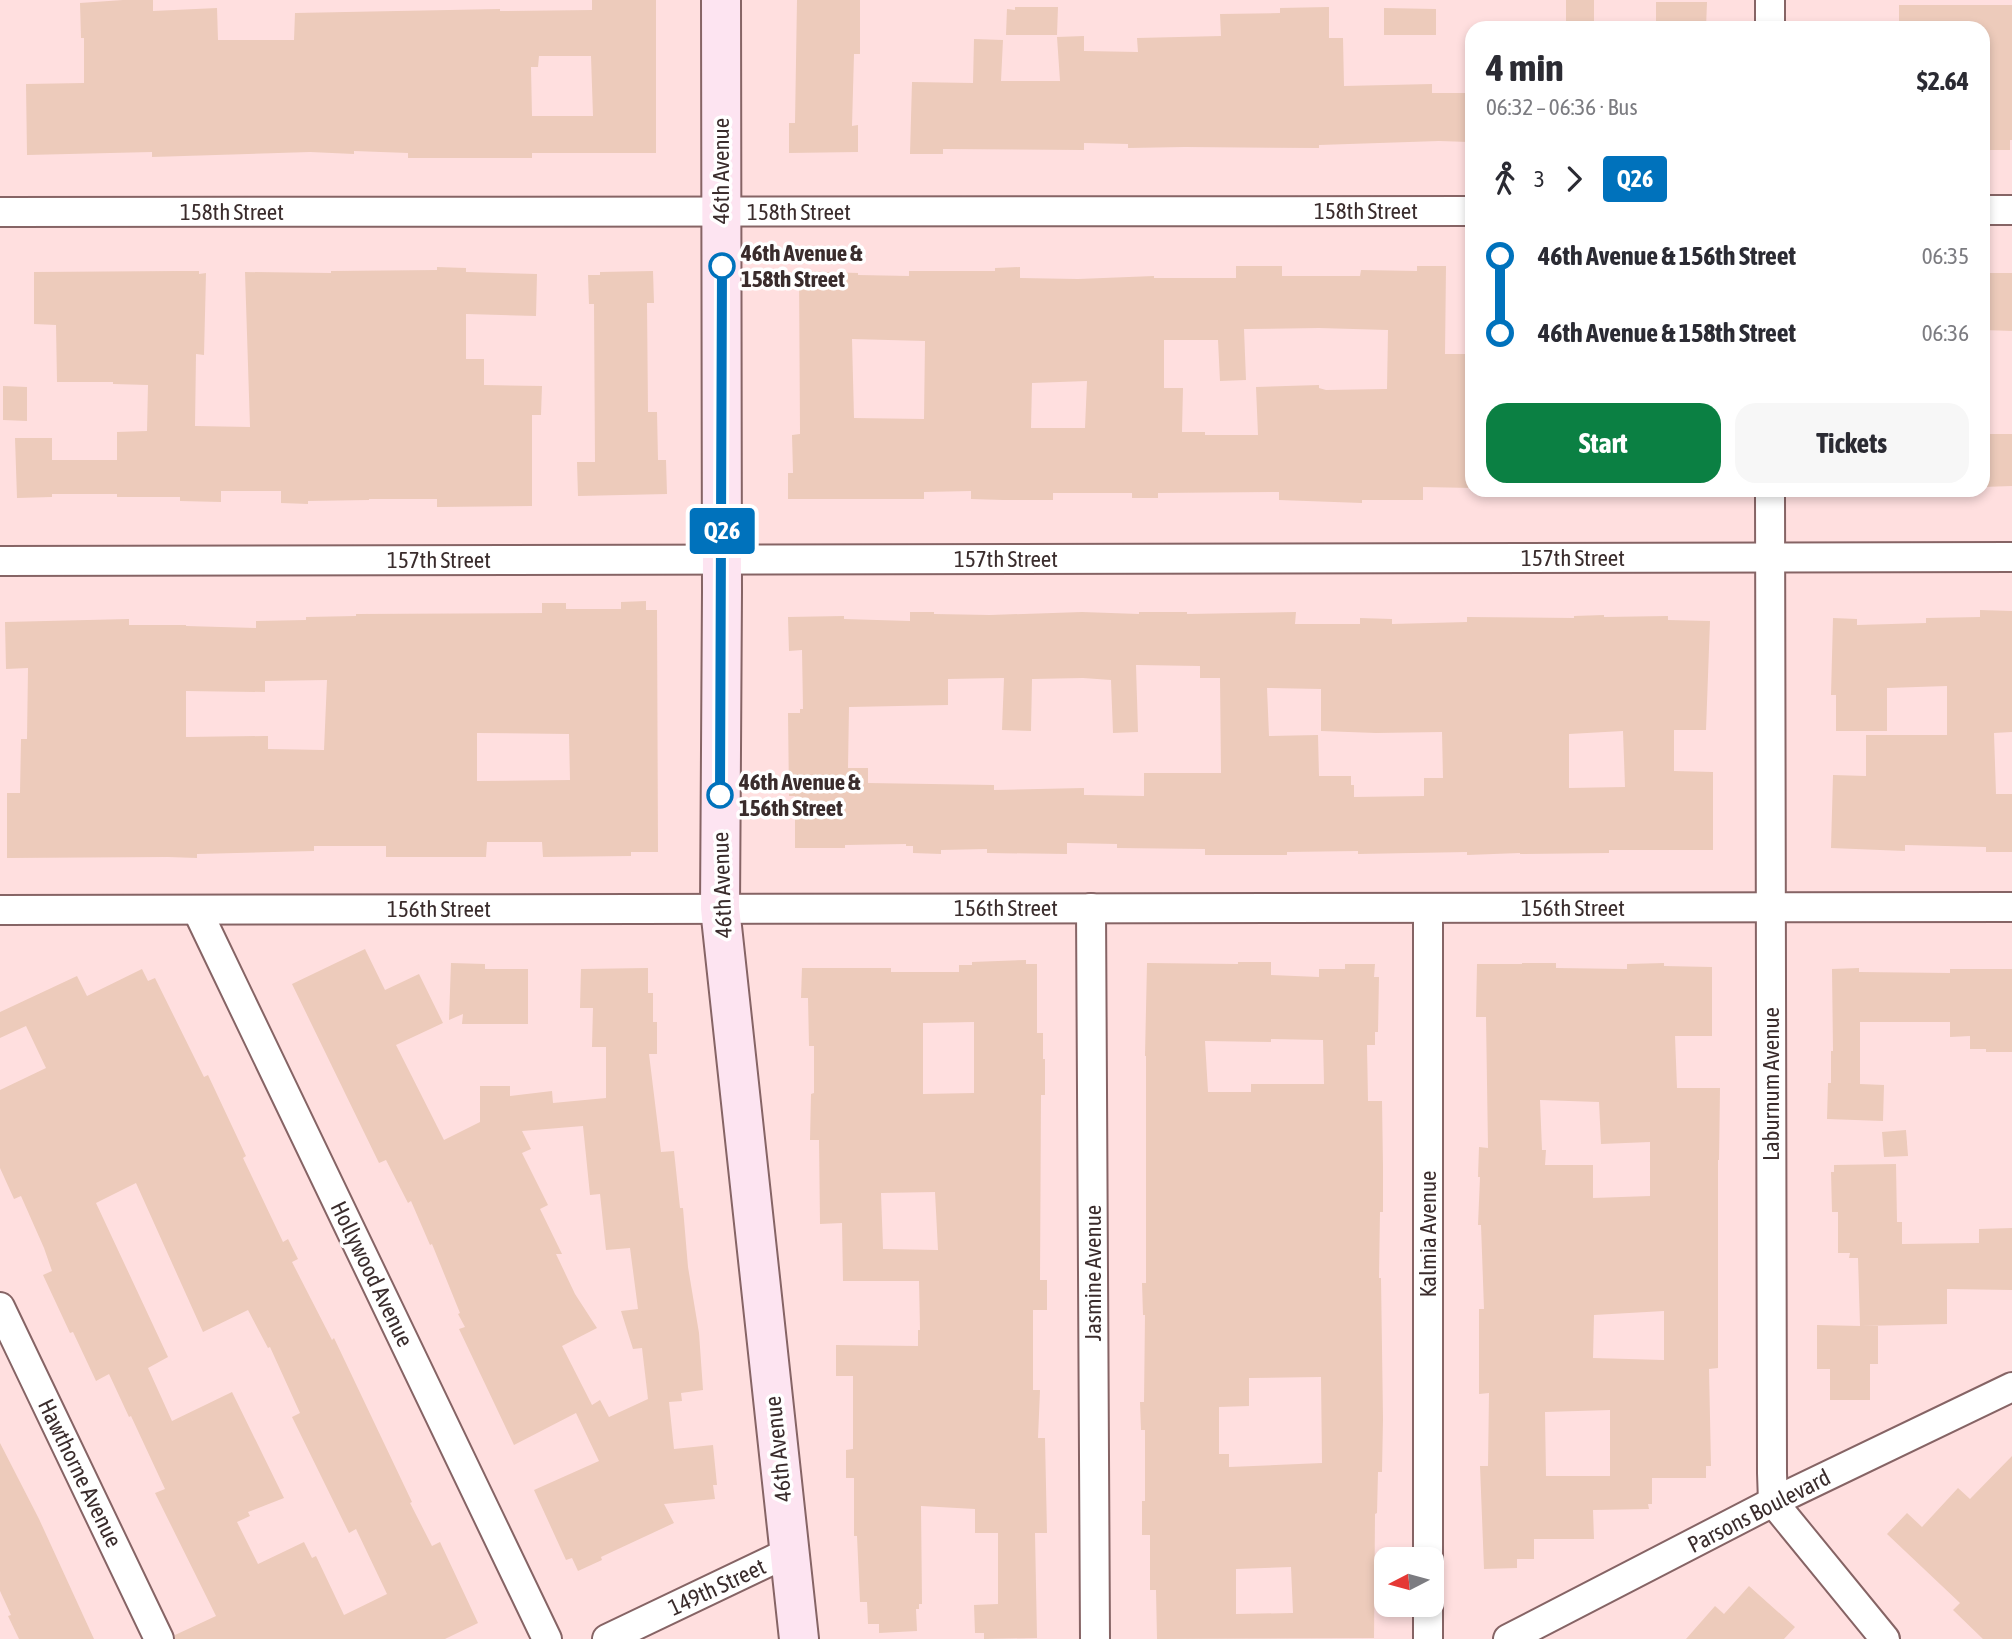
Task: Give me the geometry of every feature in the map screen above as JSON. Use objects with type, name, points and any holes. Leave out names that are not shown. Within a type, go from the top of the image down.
[{"type":"street","name":"46th Avenue","points":[[721,0],[720,908],[799,1639]]},
{"type":"street","points":[[1770,0],[1770,21]]},
{"type":"street","points":[[1990,210],[2012,210]]},
{"type":"street","name":"158th Street","points":[[0,212],[1465,211]]},
{"type":"street","name":"Laburnum Avenue","points":[[1770,497],[1773,1502]]},
{"type":"street","name":"157th Street","points":[[0,561],[2012,557]]},
{"type":"street","name":"156th Street","points":[[0,910],[2012,907]]},
{"type":"street","name":"Jasmine Avenue","points":[[1091,908],[1095,1639]]},
{"type":"street","name":"Kalmia Avenue","points":[[1428,908],[1428,1547]]},
{"type":"street","name":"Hollywood Avenue","points":[[197,909],[547,1639]]},
{"type":"street","name":"Hawthorne Avenue","points":[[0,1307],[159,1639]]},
{"type":"street","name":"Parsons Boulevard","points":[[1508,1639],[1773,1502],[2012,1387]]},
{"type":"street","points":[[1773,1502],[1885,1639]]},
{"type":"street","name":"149th Street","points":[[607,1639],[789,1552]]},
{"type":"street","points":[[1428,1617],[1428,1639]]},
{"type":"building","points":[[153,0],[153,11],[217,8],[218,40],[294,40],[295,13],[592,10],[592,0],[656,0],[656,153],[532,153],[532,158],[408,158],[408,153],[354,151],[354,154],[310,152],[152,157],[152,152],[27,155],[26,84],[84,83],[84,38],[81,38],[80,3]],"holes":[[[539,56],[591,56],[593,116],[532,116],[531,67],[538,67]]]},
{"type":"building","points":[[797,0],[860,0],[860,54],[854,54],[852,126],[858,125],[858,152],[789,153],[789,123],[795,123]]},
{"type":"building","points":[[1566,0],[1594,0],[1594,21],[1566,21]]},
{"type":"building","points":[[1656,2],[1707,2],[1706,21],[1656,21]]},
{"type":"building","points":[[1899,5],[2012,5],[2010,150],[1990,150],[1990,21],[1899,21]]},
{"type":"building","points":[[1015,7],[1058,7],[1057,35],[1006,35],[1007,9],[1015,10]]},
{"type":"building","points":[[1329,7],[1329,38],[1343,38],[1344,86],[1432,84],[1432,93],[1465,93],[1465,142],[1319,145],[1319,148],[1128,148],[1128,144],[1084,143],[1084,150],[943,149],[943,154],[910,154],[912,82],[973,83],[974,39],[1003,40],[1001,81],[1060,81],[1057,37],[1084,36],[1084,51],[1138,52],[1137,38],[1221,36],[1220,14],[1280,13],[1280,8]]},
{"type":"building","points":[[1384,8],[1436,9],[1436,35],[1384,35]]},
{"type":"building","points":[[1236,266],[1282,266],[1282,276],[1360,276],[1361,270],[1417,271],[1417,266],[1446,266],[1445,354],[1465,354],[1465,488],[1423,487],[1423,500],[1362,500],[1362,503],[1279,500],[1279,492],[1158,493],[1158,498],[1132,498],[1132,493],[1053,493],[1053,500],[1003,500],[971,499],[971,491],[924,492],[924,499],[788,499],[788,473],[793,473],[792,435],[800,434],[799,271],[909,276],[909,271],[995,271],[995,268],[1020,267],[1020,278],[1236,278]],"holes":[[[1244,329],[1388,330],[1387,389],[1326,390],[1319,388],[1319,385],[1256,387],[1258,435],[1182,432],[1183,388],[1164,388],[1164,340],[1218,340],[1220,381],[1246,380]],[[852,339],[925,341],[924,419],[854,418]],[[1087,381],[1085,428],[1031,428],[1032,383]]]},
{"type":"building","points":[[437,267],[466,268],[466,272],[537,274],[536,316],[466,314],[466,359],[484,359],[484,385],[542,386],[541,415],[532,415],[532,506],[437,507],[437,499],[281,503],[281,491],[221,491],[221,502],[180,501],[180,497],[117,497],[117,494],[52,494],[52,497],[17,498],[15,438],[52,438],[52,460],[117,460],[117,432],[147,431],[148,385],[57,382],[56,325],[34,324],[34,272],[206,273],[204,355],[196,354],[195,426],[250,427],[245,272],[331,273],[437,270]]},
{"type":"building","points":[[653,271],[654,303],[647,303],[648,412],[657,412],[658,460],[666,460],[667,494],[578,496],[577,462],[595,462],[594,304],[589,304],[588,275],[600,275],[600,272]]},
{"type":"building","points":[[1990,273],[2012,273],[2012,331],[1990,330]]},
{"type":"building","points":[[3,386],[27,387],[27,421],[3,420]]},
{"type":"building","points":[[1990,434],[2012,434],[2012,486],[1990,487]]},
{"type":"building","points":[[646,601],[646,610],[657,610],[658,852],[631,852],[631,856],[543,857],[542,842],[487,842],[486,857],[386,857],[386,846],[314,846],[314,851],[197,854],[197,858],[7,858],[7,793],[20,793],[21,739],[27,739],[28,668],[6,669],[5,622],[129,619],[129,625],[256,628],[256,621],[306,620],[306,617],[356,614],[542,613],[542,603],[566,603],[566,609],[621,609],[621,602]],"holes":[[[327,680],[324,750],[268,749],[268,736],[186,737],[186,691],[265,692],[265,681]],[[477,733],[569,734],[570,780],[477,781]]]},
{"type":"building","points":[[1980,610],[2012,611],[2012,732],[1994,733],[1996,794],[2012,794],[2012,852],[1986,852],[1986,847],[1905,845],[1905,851],[1831,848],[1833,775],[1866,776],[1866,735],[1947,735],[1947,686],[1887,688],[1887,731],[1836,731],[1836,695],[1831,695],[1833,618],[1857,619],[1857,625],[1926,623],[1926,618],[1980,617]]},
{"type":"building","points":[[910,612],[990,615],[1296,612],[1295,624],[1360,624],[1360,618],[1392,619],[1392,624],[1467,622],[1467,617],[1574,618],[1604,615],[1668,616],[1668,620],[1710,621],[1706,730],[1674,730],[1674,771],[1713,772],[1713,850],[1609,850],[1609,853],[1467,855],[1467,852],[1358,854],[1358,851],[1287,852],[1287,855],[1205,855],[1205,849],[1117,848],[1117,844],[1067,843],[1067,854],[987,853],[987,849],[941,850],[941,854],[913,853],[913,846],[906,844],[795,848],[795,796],[789,796],[788,713],[800,713],[800,709],[803,709],[802,650],[789,651],[788,617],[844,616],[844,619],[910,621]],"holes":[[[1136,665],[1200,666],[1200,678],[1220,678],[1221,773],[1144,773],[1144,796],[1084,795],[1084,788],[994,790],[994,785],[868,783],[868,768],[848,768],[849,707],[948,705],[948,679],[1004,678],[1002,730],[1031,731],[1032,679],[1111,680],[1113,733],[1138,732]],[[1267,688],[1321,689],[1321,731],[1442,732],[1443,778],[1424,778],[1424,796],[1354,797],[1351,776],[1319,776],[1318,735],[1269,736]],[[1623,731],[1625,787],[1569,788],[1569,734]]]},
{"type":"building","points":[[365,949],[385,990],[419,974],[443,1023],[396,1045],[444,1140],[480,1122],[480,1086],[510,1086],[510,1096],[552,1091],[553,1103],[606,1098],[606,1047],[592,1047],[593,1008],[580,1008],[581,969],[648,968],[648,993],[653,993],[653,1022],[657,1022],[657,1054],[649,1054],[661,1152],[674,1151],[699,1333],[703,1390],[681,1393],[682,1401],[669,1402],[674,1449],[713,1445],[717,1485],[713,1485],[715,1499],[664,1504],[674,1523],[601,1557],[602,1560],[578,1571],[572,1558],[566,1560],[534,1490],[599,1461],[576,1413],[514,1445],[459,1329],[465,1327],[432,1244],[430,1245],[411,1201],[408,1203],[386,1160],[379,1163],[292,984]],"holes":[[[583,1126],[590,1195],[600,1194],[606,1250],[630,1248],[638,1309],[621,1311],[633,1349],[642,1348],[648,1399],[609,1417],[600,1400],[592,1405],[562,1346],[597,1328],[575,1294],[556,1254],[562,1254],[540,1209],[548,1205],[522,1153],[531,1149],[522,1131]]]},
{"type":"building","points":[[1026,960],[1026,964],[1037,964],[1037,1033],[1043,1033],[1045,1059],[1045,1095],[1041,1095],[1040,1280],[1047,1280],[1047,1310],[1033,1310],[1033,1390],[1040,1390],[1038,1438],[1045,1438],[1047,1533],[1035,1533],[1037,1638],[984,1639],[984,1633],[975,1633],[974,1605],[998,1604],[998,1533],[975,1533],[975,1509],[921,1506],[922,1604],[916,1609],[917,1631],[879,1633],[879,1624],[868,1624],[867,1602],[860,1602],[857,1536],[854,1536],[854,1478],[846,1478],[846,1450],[853,1449],[853,1376],[836,1376],[836,1345],[918,1346],[919,1281],[843,1281],[842,1223],[820,1224],[819,1140],[810,1140],[814,1046],[809,1046],[808,998],[801,998],[802,968],[891,968],[891,972],[959,972],[959,965],[972,965],[972,962]],"holes":[[[974,1022],[974,1093],[923,1094],[923,1023]],[[935,1192],[938,1250],[883,1249],[881,1193]]]},
{"type":"building","points":[[1271,962],[1271,975],[1319,977],[1319,969],[1345,969],[1345,964],[1375,964],[1374,977],[1379,977],[1378,1032],[1375,1032],[1375,1045],[1367,1045],[1368,1101],[1382,1101],[1383,1212],[1380,1212],[1379,1278],[1383,1419],[1382,1472],[1378,1472],[1375,1514],[1374,1638],[1157,1639],[1156,1590],[1150,1590],[1150,1535],[1142,1535],[1145,1430],[1141,1430],[1140,1402],[1144,1402],[1145,1315],[1142,1283],[1146,1283],[1147,963]],"holes":[[[1323,1040],[1324,1084],[1251,1084],[1251,1092],[1208,1092],[1205,1041]],[[1321,1377],[1322,1463],[1229,1467],[1229,1454],[1219,1454],[1219,1407],[1249,1406],[1249,1378]],[[1291,1567],[1293,1613],[1236,1614],[1236,1569]]]},
{"type":"building","points":[[451,963],[485,964],[485,969],[528,969],[528,1024],[462,1024],[463,1014],[449,1020]]},
{"type":"building","points":[[1556,963],[1556,968],[1627,969],[1627,964],[1664,963],[1664,966],[1712,967],[1712,1036],[1675,1036],[1677,1088],[1720,1088],[1718,1368],[1709,1369],[1711,1466],[1706,1466],[1706,1478],[1652,1478],[1652,1504],[1648,1504],[1649,1509],[1593,1510],[1594,1539],[1534,1539],[1534,1559],[1517,1559],[1517,1568],[1484,1569],[1480,1466],[1488,1466],[1489,1393],[1479,1394],[1479,1309],[1484,1309],[1481,1225],[1478,1225],[1478,1177],[1479,1147],[1488,1148],[1486,1017],[1476,1017],[1477,964]],"holes":[[[1540,1100],[1599,1102],[1601,1144],[1650,1142],[1650,1196],[1593,1198],[1593,1165],[1545,1165],[1546,1150],[1542,1150]],[[1664,1311],[1664,1360],[1593,1358],[1594,1315]],[[1610,1410],[1610,1476],[1546,1476],[1545,1412]]]},
{"type":"building","points":[[1859,968],[1859,972],[1950,973],[1950,969],[2012,969],[2012,1052],[1970,1049],[1970,1036],[1950,1037],[1950,1022],[1860,1022],[1860,1084],[1884,1085],[1883,1121],[1827,1119],[1828,1083],[1831,1083],[1833,1051],[1832,969]]},
{"type":"building","points":[[142,969],[148,981],[155,978],[204,1077],[208,1075],[283,1242],[288,1239],[298,1259],[292,1262],[332,1340],[334,1338],[412,1502],[410,1503],[432,1546],[440,1542],[478,1623],[445,1639],[175,1639],[175,1635],[216,1616],[155,1493],[165,1489],[131,1416],[129,1417],[109,1374],[96,1381],[73,1332],[70,1333],[43,1275],[52,1271],[44,1248],[21,1196],[14,1199],[0,1168],[0,1090],[46,1068],[26,1026],[0,1038],[0,1012],[77,976],[87,996]],"holes":[[[136,1183],[203,1332],[248,1310],[268,1348],[270,1347],[300,1413],[292,1417],[349,1533],[356,1529],[387,1594],[344,1615],[316,1556],[312,1558],[304,1542],[258,1564],[237,1522],[250,1516],[248,1512],[284,1498],[232,1392],[172,1421],[148,1368],[168,1357],[96,1203]]]},
{"type":"building","points":[[1906,1130],[1908,1156],[1884,1157],[1882,1132]]},
{"type":"building","points":[[1896,1164],[1897,1222],[1902,1222],[1902,1244],[1979,1243],[1979,1229],[2012,1228],[2012,1290],[1947,1289],[1947,1324],[1862,1326],[1878,1326],[1878,1364],[1870,1364],[1870,1400],[1830,1400],[1830,1369],[1817,1369],[1817,1325],[1860,1326],[1858,1258],[1849,1258],[1850,1253],[1838,1253],[1838,1212],[1832,1212],[1831,1172],[1834,1172],[1834,1165]]},
{"type":"building","points":[[0,1443],[39,1519],[94,1639],[19,1639],[0,1591]]},
{"type":"building","points":[[2012,1456],[2012,1639],[1983,1639],[1953,1610],[1960,1603],[1887,1534],[1907,1513],[1922,1527],[1958,1488],[1970,1499]]},
{"type":"building","points":[[1749,1586],[1795,1627],[1784,1639],[1686,1639],[1715,1606],[1724,1614]]},
{"type":"bus line","name":"Q26","points":[[720,795],[722,266]]},
{"type":"place","name":"46th Avenue & 158th Street","points":[[722,266]]},
{"type":"place","name":"46th Avenue & 156th Street","points":[[720,795]]}]
